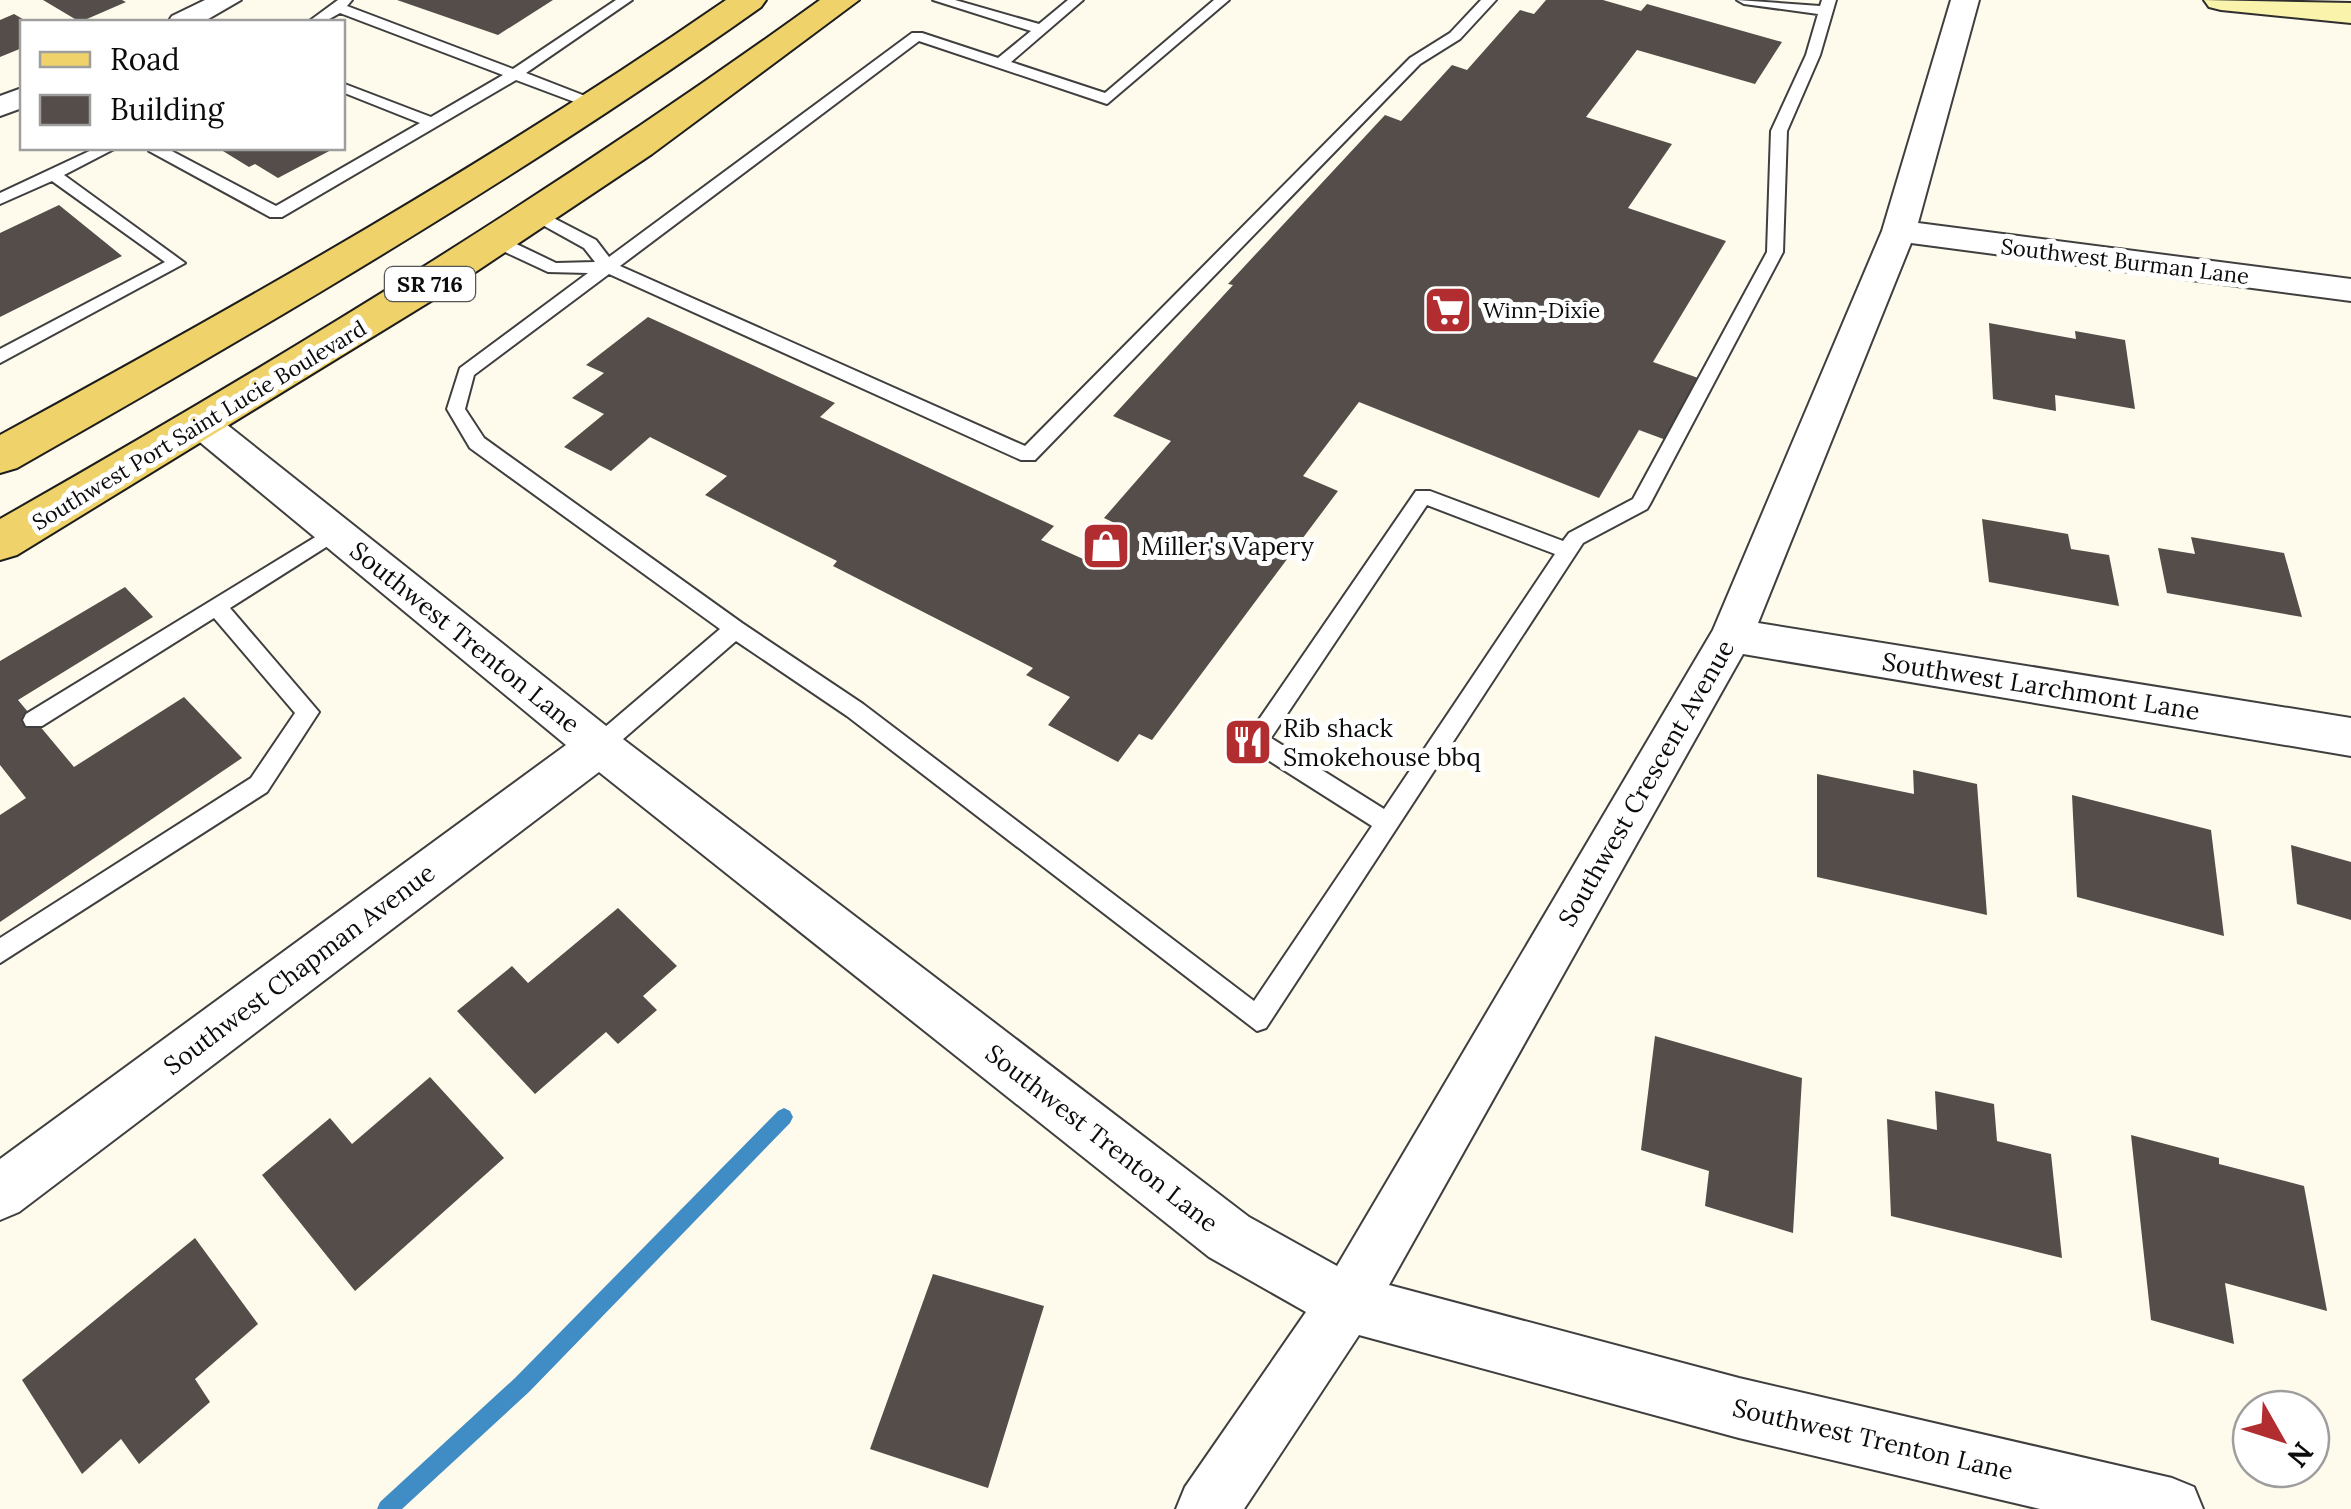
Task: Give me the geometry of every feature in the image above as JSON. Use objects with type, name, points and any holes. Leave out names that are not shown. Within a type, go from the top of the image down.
[{"type":"main road","name":"SR 716","points":[[1,454],[252,314],[594,104],[749,0]]},
{"type":"main road","name":"Southwest Port Saint Lucie Boulevard","points":[[0,542],[203,425],[496,241],[842,0]]},
{"type":"main road","points":[[2222,0],[2351,13]]},
{"type":"street","points":[[186,20],[227,0]]},
{"type":"street","name":"Southwest Crescent Avenue","points":[[1207,1509],[1347,1303],[1732,635],[1899,232],[1965,0]]},
{"type":"street","name":"Southwest Burman Lane","points":[[1899,232],[2351,290]]},
{"type":"street","name":"Southwest Trenton Lane","points":[[203,425],[599,746],[1229,1237],[1347,1303],[1739,1408],[2172,1509]]},
{"type":"street","name":"Southwest Larchmont Lane","points":[[1732,635],[2351,737]]},
{"type":"street","name":"Southwest Chapman Avenue","points":[[0,1192],[599,746]]},
{"type":"lane","points":[[159,150],[276,213],[512,76],[625,0]]},
{"type":"lane","points":[[943,0],[1040,29]]},
{"type":"lane","points":[[1000,64],[1076,0]]},
{"type":"lane","points":[[1222,0],[1107,100],[917,36],[466,372],[456,409],[477,443],[735,630],[855,710],[1257,1018],[1576,538],[1640,504],[1775,252],[1778,131],[1813,55],[1828,5],[1744,0]]},
{"type":"lane","points":[[496,241],[554,268],[608,266],[1028,455],[1415,61],[1455,36],[1489,0]]},
{"type":"lane","points":[[318,20],[342,4],[512,76],[594,104]]},
{"type":"lane","points":[[345,88],[433,123]]},
{"type":"lane","points":[[0,199],[104,150]]},
{"type":"lane","points":[[0,357],[177,263],[53,174]]},
{"type":"lane","points":[[536,214],[590,244],[608,266]]},
{"type":"lane","points":[[1387,822],[1256,741],[1423,496],[1568,551]]},
{"type":"lane","points":[[34,720],[335,532]]},
{"type":"lane","points":[[0,952],[259,784],[308,712],[217,608]]},
{"type":"lane","points":[[599,746],[735,630]]},
{"type":"building","points":[[43,0],[126,2],[85,20],[77,20]]},
{"type":"building","points":[[397,0],[553,0],[498,35]]},
{"type":"building","points":[[1546,0],[1603,0],[1641,11],[1647,4],[1782,42],[1755,84],[1637,50],[1586,117],[1672,144],[1628,208],[1726,241],[1653,362],[1701,379],[1666,440],[1639,430],[1599,498],[1359,402],[1303,476],[1338,491],[1152,740],[1139,734],[1118,762],[1048,725],[1070,697],[1026,675],[1033,668],[833,566],[837,561],[705,495],[727,476],[650,437],[611,471],[564,447],[604,414],[572,398],[604,373],[586,365],[648,317],[835,403],[820,417],[1054,526],[1041,540],[1092,563],[1123,527],[1104,518],[1171,441],[1113,416],[1233,285],[1228,284],[1385,115],[1401,121],[1452,65],[1467,70],[1520,10],[1534,14]]},
{"type":"building","points":[[14,14],[24,20],[20,20],[20,49],[0,57],[0,20]]},
{"type":"building","points":[[221,150],[331,150],[278,178],[255,164],[249,167]]},
{"type":"building","points":[[59,205],[122,256],[0,317],[0,233]]},
{"type":"building","points":[[1989,323],[2076,339],[2075,331],[2125,340],[2135,409],[2055,395],[2056,411],[1993,399]]},
{"type":"building","points":[[1982,519],[2068,534],[2071,549],[2109,555],[2119,606],[1989,582]]},
{"type":"building","points":[[2191,537],[2284,553],[2302,617],[2167,593],[2158,548],[2195,554]]},
{"type":"building","points":[[125,587],[153,617],[18,700],[74,767],[184,697],[242,758],[0,922],[0,815],[26,798],[0,765],[0,661]]},
{"type":"building","points":[[1913,770],[1977,784],[1987,915],[1817,877],[1817,774],[1914,794]]},
{"type":"building","points":[[2072,795],[2211,830],[2224,936],[2077,897]]},
{"type":"building","points":[[2291,845],[2351,862],[2351,920],[2297,904]]},
{"type":"building","points":[[618,908],[677,966],[643,996],[657,1010],[618,1044],[606,1032],[535,1094],[457,1011],[512,966],[528,983]]},
{"type":"building","points":[[1655,1036],[1802,1078],[1793,1233],[1705,1206],[1709,1171],[1641,1150]]},
{"type":"building","points":[[430,1077],[504,1158],[355,1291],[262,1175],[330,1118],[352,1144]]},
{"type":"building","points":[[1935,1091],[1994,1104],[1997,1141],[2051,1154],[2062,1258],[1891,1216],[1887,1119],[1937,1130]]},
{"type":"building","points":[[2131,1135],[2304,1186],[2327,1311],[2225,1283],[2234,1344],[2151,1320]]},
{"type":"building","points":[[195,1238],[258,1324],[195,1379],[210,1402],[139,1464],[121,1439],[82,1474],[22,1380]]},
{"type":"building","points":[[933,1274],[1044,1306],[988,1488],[870,1449]]},
{"type":"waterway","points":[[387,1509],[522,1385],[784,1117]]},
{"type":"place","name":"Winn-Dixie","points":[[1448,310]]},
{"type":"place","name":"Miller's Vapery","points":[[1106,546]]},
{"type":"place","name":"Rib shack Smokehouse bbq","points":[[1248,742]]}]
